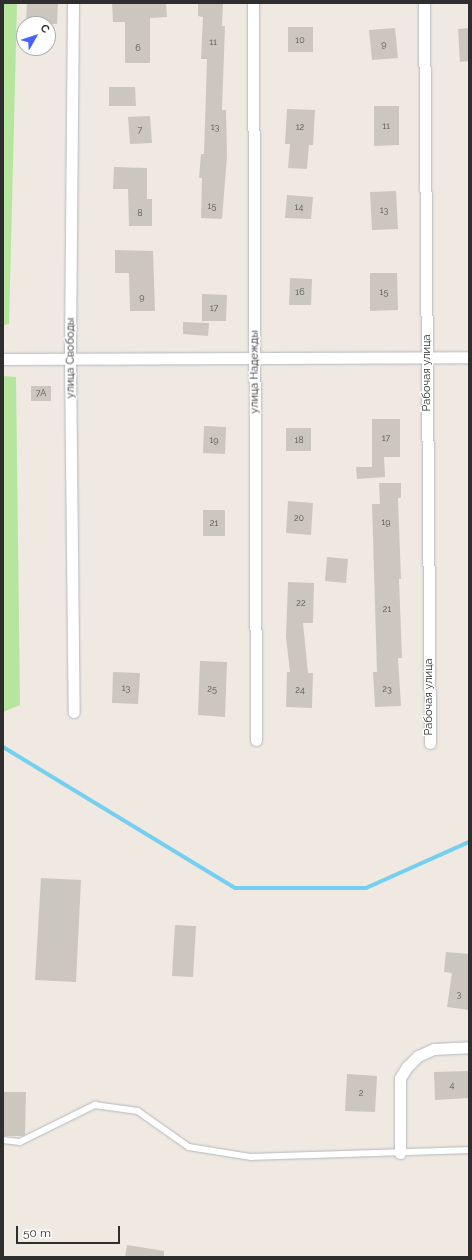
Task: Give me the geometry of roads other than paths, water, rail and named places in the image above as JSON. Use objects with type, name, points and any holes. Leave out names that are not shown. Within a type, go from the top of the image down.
[{"type":"street","name":"улица Свободы","points":[[73,3],[70,359],[74,712]]},
{"type":"street","name":"улица Надежды","points":[[253,3],[256,740]]},
{"type":"street","name":"Рабочая улица","points":[[424,3],[430,743]]},
{"type":"street","points":[[3,359],[469,357]]},
{"type":"street","points":[[400,1153],[400,1078],[407,1067],[418,1056],[434,1049],[469,1047]]},
{"type":"lane","points":[[3,1140],[20,1142],[95,1105],[138,1111],[190,1146],[243,1155],[400,1153],[469,1150]]},
{"type":"waterway","points":[[3,747],[235,888],[366,888],[469,842]]}]
